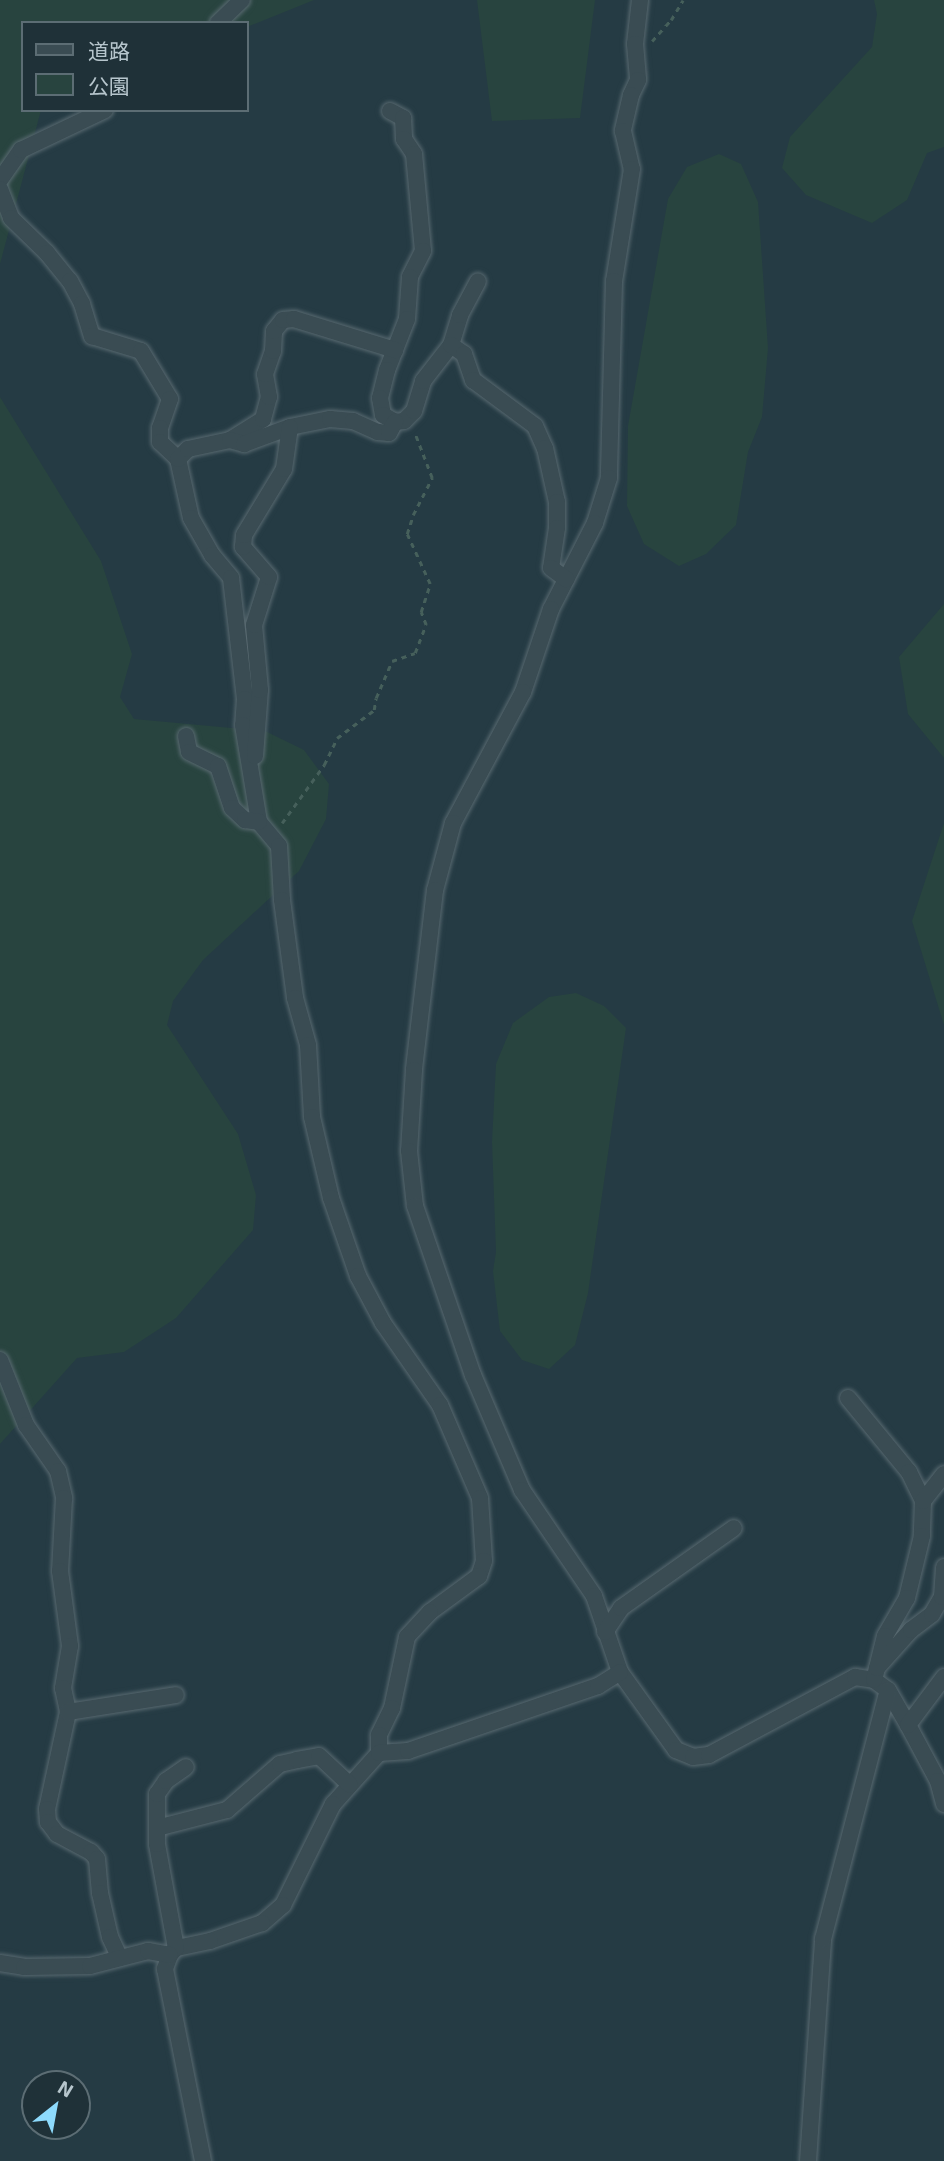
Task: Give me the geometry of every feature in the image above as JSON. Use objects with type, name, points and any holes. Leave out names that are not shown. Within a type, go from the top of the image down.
[{"type":"street","points":[[220,21],[242,0]]},
{"type":"street","points":[[640,0],[635,44],[638,80],[631,95],[623,131],[632,169],[614,281],[609,478],[595,523],[566,579],[535,651],[523,692],[453,823],[435,890],[414,1070],[409,1150],[415,1206],[473,1375],[522,1490],[594,1596],[620,1672],[676,1750],[693,1757],[709,1755],[855,1677],[880,1679]]},
{"type":"street","points":[[390,111],[403,118],[404,139],[414,154],[423,251],[410,277],[407,319],[380,398],[383,415],[401,420]]},
{"type":"street","points":[[0,180],[21,150],[101,112]]},
{"type":"street","points":[[0,188],[11,218],[47,253],[69,281],[82,304],[92,336],[141,351],[157,372],[170,398],[160,428],[160,442],[178,459],[191,517],[212,555],[231,578],[245,699],[243,725],[259,822],[279,846],[282,900],[293,986],[308,1045],[312,1118],[331,1198],[358,1276],[383,1322],[440,1405],[480,1498],[484,1561],[479,1576],[430,1612],[407,1637],[392,1708],[379,1735],[379,1753],[333,1804],[283,1905],[262,1923],[173,1952],[148,1951],[90,1966],[24,1967],[0,1963]]},
{"type":"street","points":[[230,440],[244,444],[290,427],[330,419],[353,421],[378,432],[389,433],[414,411],[423,381],[451,345],[460,316],[478,281]]},
{"type":"street","points":[[178,459],[188,449],[230,440],[263,419],[269,397],[265,374],[272,351],[274,331],[283,320],[294,319],[395,350]]},
{"type":"street","points":[[451,345],[464,354],[473,380],[535,426],[545,448],[557,502],[557,528],[551,568],[566,579]]},
{"type":"street","points":[[251,772],[256,752],[260,690],[254,625],[269,578],[243,547],[244,535],[284,469],[290,427]]},
{"type":"street","points":[[186,736],[189,752],[218,766],[232,808],[245,820],[259,822]]},
{"type":"street","points":[[0,1360],[26,1424],[58,1471],[64,1498],[60,1571],[69,1646],[63,1688],[68,1712],[47,1809],[48,1822],[57,1834],[91,1852],[97,1859],[100,1893],[110,1937],[120,1958]]},
{"type":"street","points":[[808,2161],[822,1939],[880,1679],[885,1636],[907,1598],[922,1536],[923,1502],[909,1472],[848,1398]]},
{"type":"street","points":[[923,1502],[944,1474]]},
{"type":"street","points":[[606,1632],[621,1608],[734,1528]]},
{"type":"street","points":[[880,1679],[911,1630],[932,1614],[942,1597],[944,1567]]},
{"type":"street","points":[[379,1753],[408,1751],[598,1686],[620,1672]]},
{"type":"street","points":[[908,1726],[944,1676]]},
{"type":"street","points":[[880,1679],[937,1781],[944,1804]]},
{"type":"street","points":[[68,1712],[176,1695]]},
{"type":"street","points":[[157,1828],[227,1810],[280,1764],[297,1760],[319,1756],[351,1785]]},
{"type":"street","points":[[186,1767],[166,1781],[157,1794],[157,1844],[173,1952],[165,1969],[203,2161]]},
{"type":"path","points":[[648,50],[652,40],[671,20],[683,0]]},
{"type":"path","points":[[272,838],[324,765],[337,738],[374,710],[376,698],[392,661],[415,653],[426,625],[421,612],[430,584],[407,534],[412,515],[432,478],[423,450],[401,420]]},
{"type":"green space","points":[[0,0],[314,0],[248,27],[248,21],[21,21],[21,112],[40,112],[0,264]]},
{"type":"green space","points":[[477,0],[595,0],[580,118],[492,121]]},
{"type":"green space","points":[[874,0],[944,0],[944,147],[927,153],[907,200],[872,223],[806,195],[782,168],[790,137],[872,47],[877,14]]},
{"type":"green space","points":[[719,154],[741,164],[758,202],[768,348],[762,417],[748,452],[736,525],[706,554],[679,566],[644,544],[627,506],[628,426],[668,199],[687,167]]},
{"type":"green space","points":[[0,397],[101,561],[132,654],[120,697],[134,719],[265,731],[304,750],[329,784],[326,819],[299,871],[203,960],[173,1001],[167,1025],[238,1134],[256,1195],[253,1230],[176,1318],[124,1352],[77,1358],[0,1444]]},
{"type":"green space","points":[[944,604],[944,758],[908,714],[899,657]]},
{"type":"green space","points":[[944,823],[944,1025],[912,921]]},
{"type":"green space","points":[[576,993],[604,1006],[626,1028],[588,1293],[575,1345],[549,1369],[522,1360],[500,1331],[493,1271],[496,1252],[492,1142],[496,1064],[513,1023],[549,997]]}]
